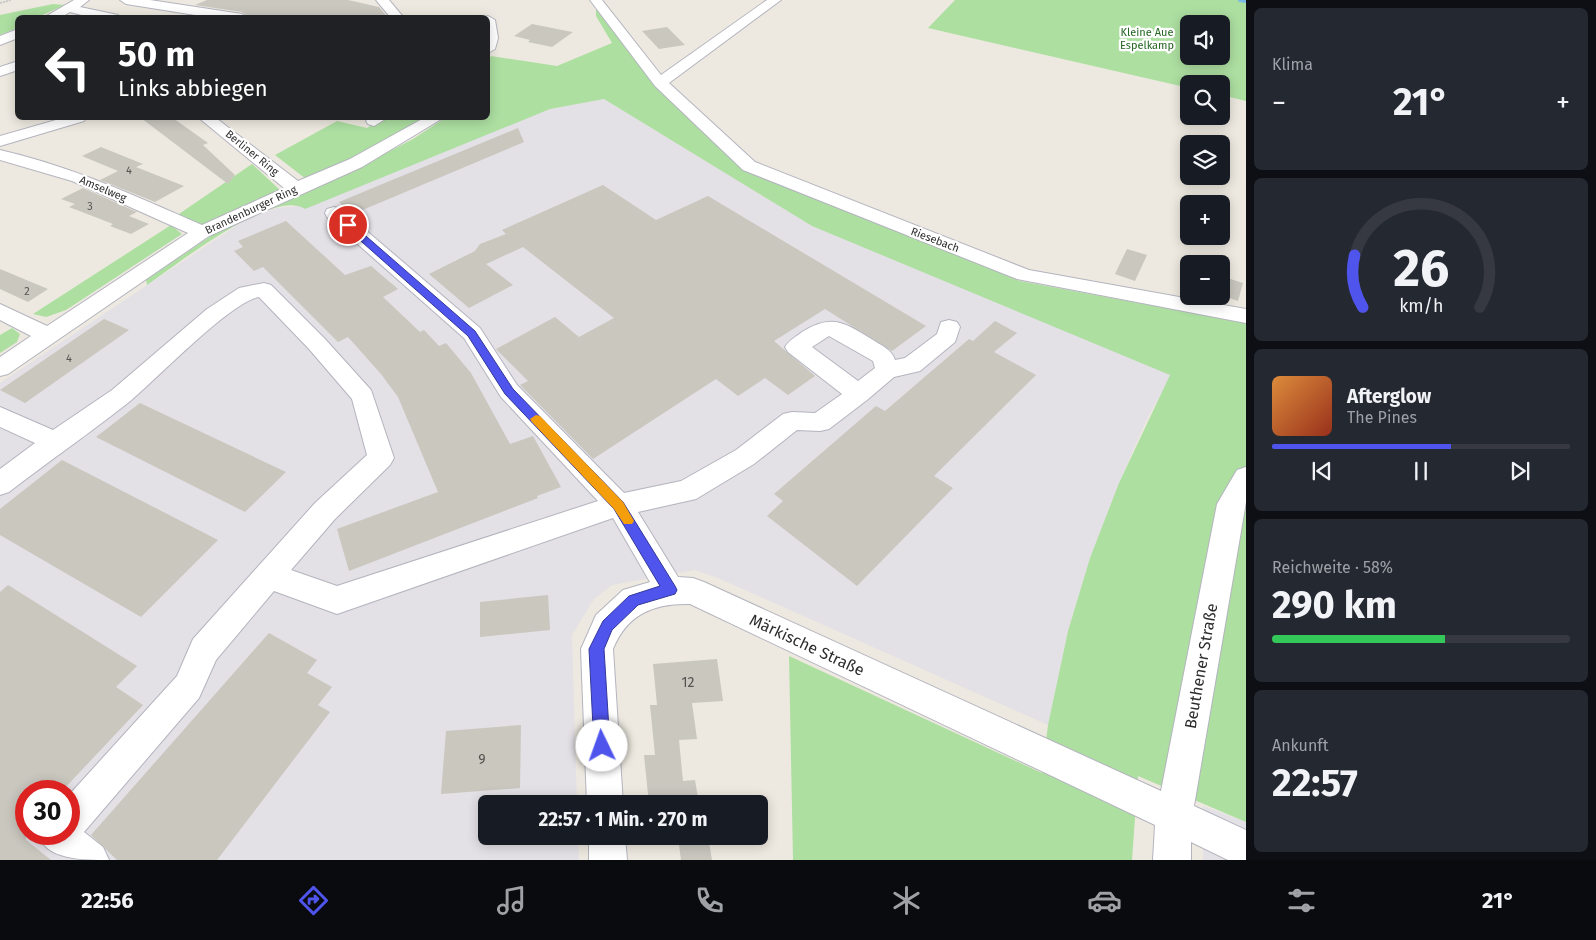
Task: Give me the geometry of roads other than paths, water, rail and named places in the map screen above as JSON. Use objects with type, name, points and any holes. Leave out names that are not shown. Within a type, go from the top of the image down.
[{"type":"street","points":[[55,15],[83,0]]},
{"type":"street","points":[[126,0],[170,5],[225,15]]},
{"type":"street","points":[[382,0],[395,15]]},
{"type":"street","name":"Riesebach","points":[[596,0],[660,84],[749,166],[1024,275],[1246,316]]},
{"type":"street","points":[[660,84],[775,0]]},
{"type":"street","points":[[148,15],[170,5]]},
{"type":"street","points":[[68,8],[100,15]]},
{"type":"street","points":[[0,42],[15,35]]},
{"type":"street","points":[[0,72],[15,66]]},
{"type":"street","points":[[0,141],[71,120]]},
{"type":"street","name":"Berliner Ring","points":[[210,120],[297,189]]},
{"type":"street","name":"Brandenburger Ring","points":[[0,368],[202,232],[356,163],[431,120]]},
{"type":"street","name":"Amselweg","points":[[0,155],[24,160],[70,175],[202,232]]},
{"type":"street","points":[[334,213],[472,333],[509,391],[619,505],[670,590]]},
{"type":"street","points":[[0,484],[120,396],[215,314],[246,292],[264,290],[317,344],[363,396],[381,458],[325,511],[204,650],[188,687],[80,810]]},
{"type":"street","points":[[0,311],[47,335]]},
{"type":"street","points":[[270,576],[337,600],[619,505],[687,491],[745,457],[792,421],[820,422],[859,394],[887,370],[912,365],[947,337],[949,327]]},
{"type":"street","points":[[859,394],[796,347],[825,328],[838,329],[883,357],[887,370]]},
{"type":"street","points":[[0,416],[55,442]]},
{"type":"street","name":"Beuthener Straße","points":[[1172,860],[1174,815],[1231,504],[1246,477]]},
{"type":"street","name":"Märkische Straße","points":[[605,795],[597,649],[608,625],[634,600],[670,590],[693,591],[1246,849]]},
{"type":"street","points":[[69,845],[90,860]]},
{"type":"street","points":[[607,845],[608,860]]},
{"type":"waterway","points":[[1240,0],[1246,1]]},
{"type":"park label","name":"Kleine Aue Espelkamp","points":[[1147,38]]}]
